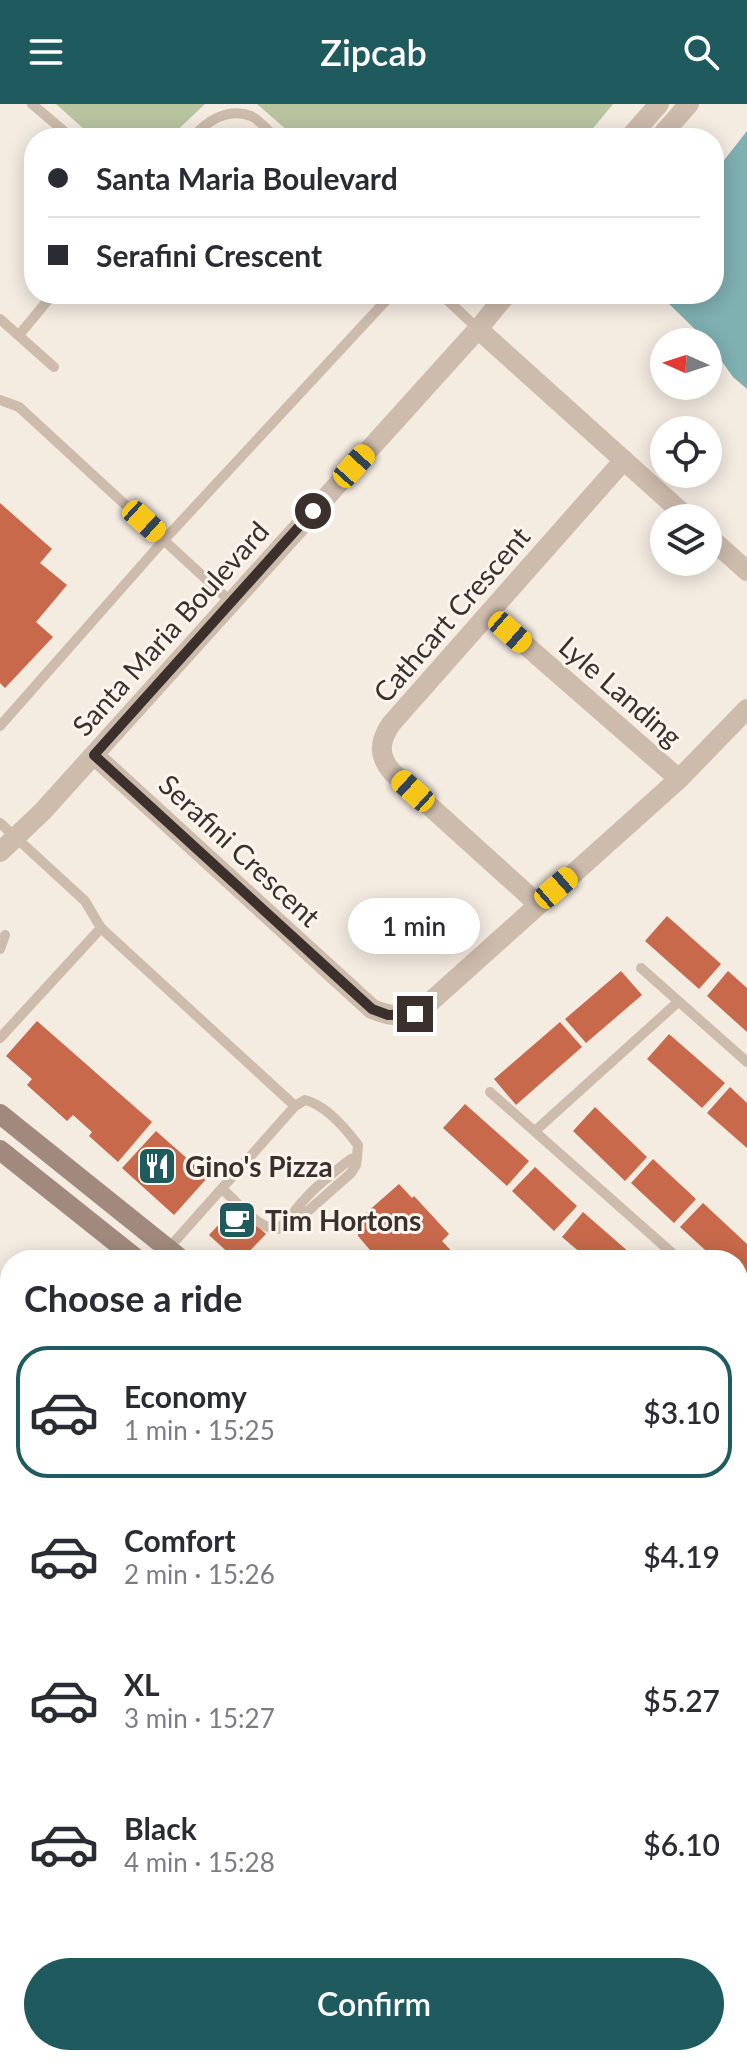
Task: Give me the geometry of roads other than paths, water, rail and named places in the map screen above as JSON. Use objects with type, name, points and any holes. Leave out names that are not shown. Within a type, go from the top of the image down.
[{"type":"main road","points":[[0,1114],[170,1250]]},
{"type":"main road","points":[[0,1150],[125,1250]]},
{"type":"street","points":[[638,128],[659,104]]},
{"type":"street","points":[[668,128],[689,104]]},
{"type":"street","name":"Santa Maria Boulevard","points":[[0,852],[94,755],[499,304]]},
{"type":"street","points":[[478,329],[673,504]]},
{"type":"street","name":"Cathcart Crescent","points":[[538,904],[383,761],[383,735],[624,460]]},
{"type":"street","points":[[722,549],[747,571]]},
{"type":"street","name":"Lyle Landing","points":[[490,614],[679,779]]},
{"type":"street","name":"Serafini Crescent","points":[[94,755],[372,1009],[388,1015],[415,1014],[679,779],[747,709]]},
{"type":"lane","points":[[32,104],[60,128]]},
{"type":"lane","points":[[202,128],[212,118],[241,114],[252,116],[265,128]]},
{"type":"lane","points":[[19,335],[45,304]]},
{"type":"lane","points":[[0,726],[164,540],[383,304]]},
{"type":"lane","points":[[452,304],[478,329]]},
{"type":"lane","points":[[0,319],[54,367]]},
{"type":"lane","points":[[0,415],[0,400],[19,407],[231,602]]},
{"type":"lane","points":[[0,823],[85,901],[101,928],[295,1106]]},
{"type":"lane","points":[[0,1038],[101,928]]},
{"type":"lane","points":[[0,949],[5,935]]},
{"type":"lane","points":[[641,968],[747,1062]]},
{"type":"lane","points":[[535,1131],[678,1002]]},
{"type":"lane","points":[[490,1092],[669,1250]]},
{"type":"lane","points":[[178,1250],[222,1189],[295,1106],[305,1100],[332,1117],[358,1145],[357,1157],[345,1163],[312,1191],[278,1229],[270,1229],[222,1189]]},
{"type":"water","points":[[747,131],[747,389],[722,362],[722,328],[694,328],[669,304],[724,304],[724,160]]},
{"type":"place","name":"Gino's Pizza","points":[[157,1166]]},
{"type":"place","name":"Tim Hortons","points":[[237,1220]]}]
